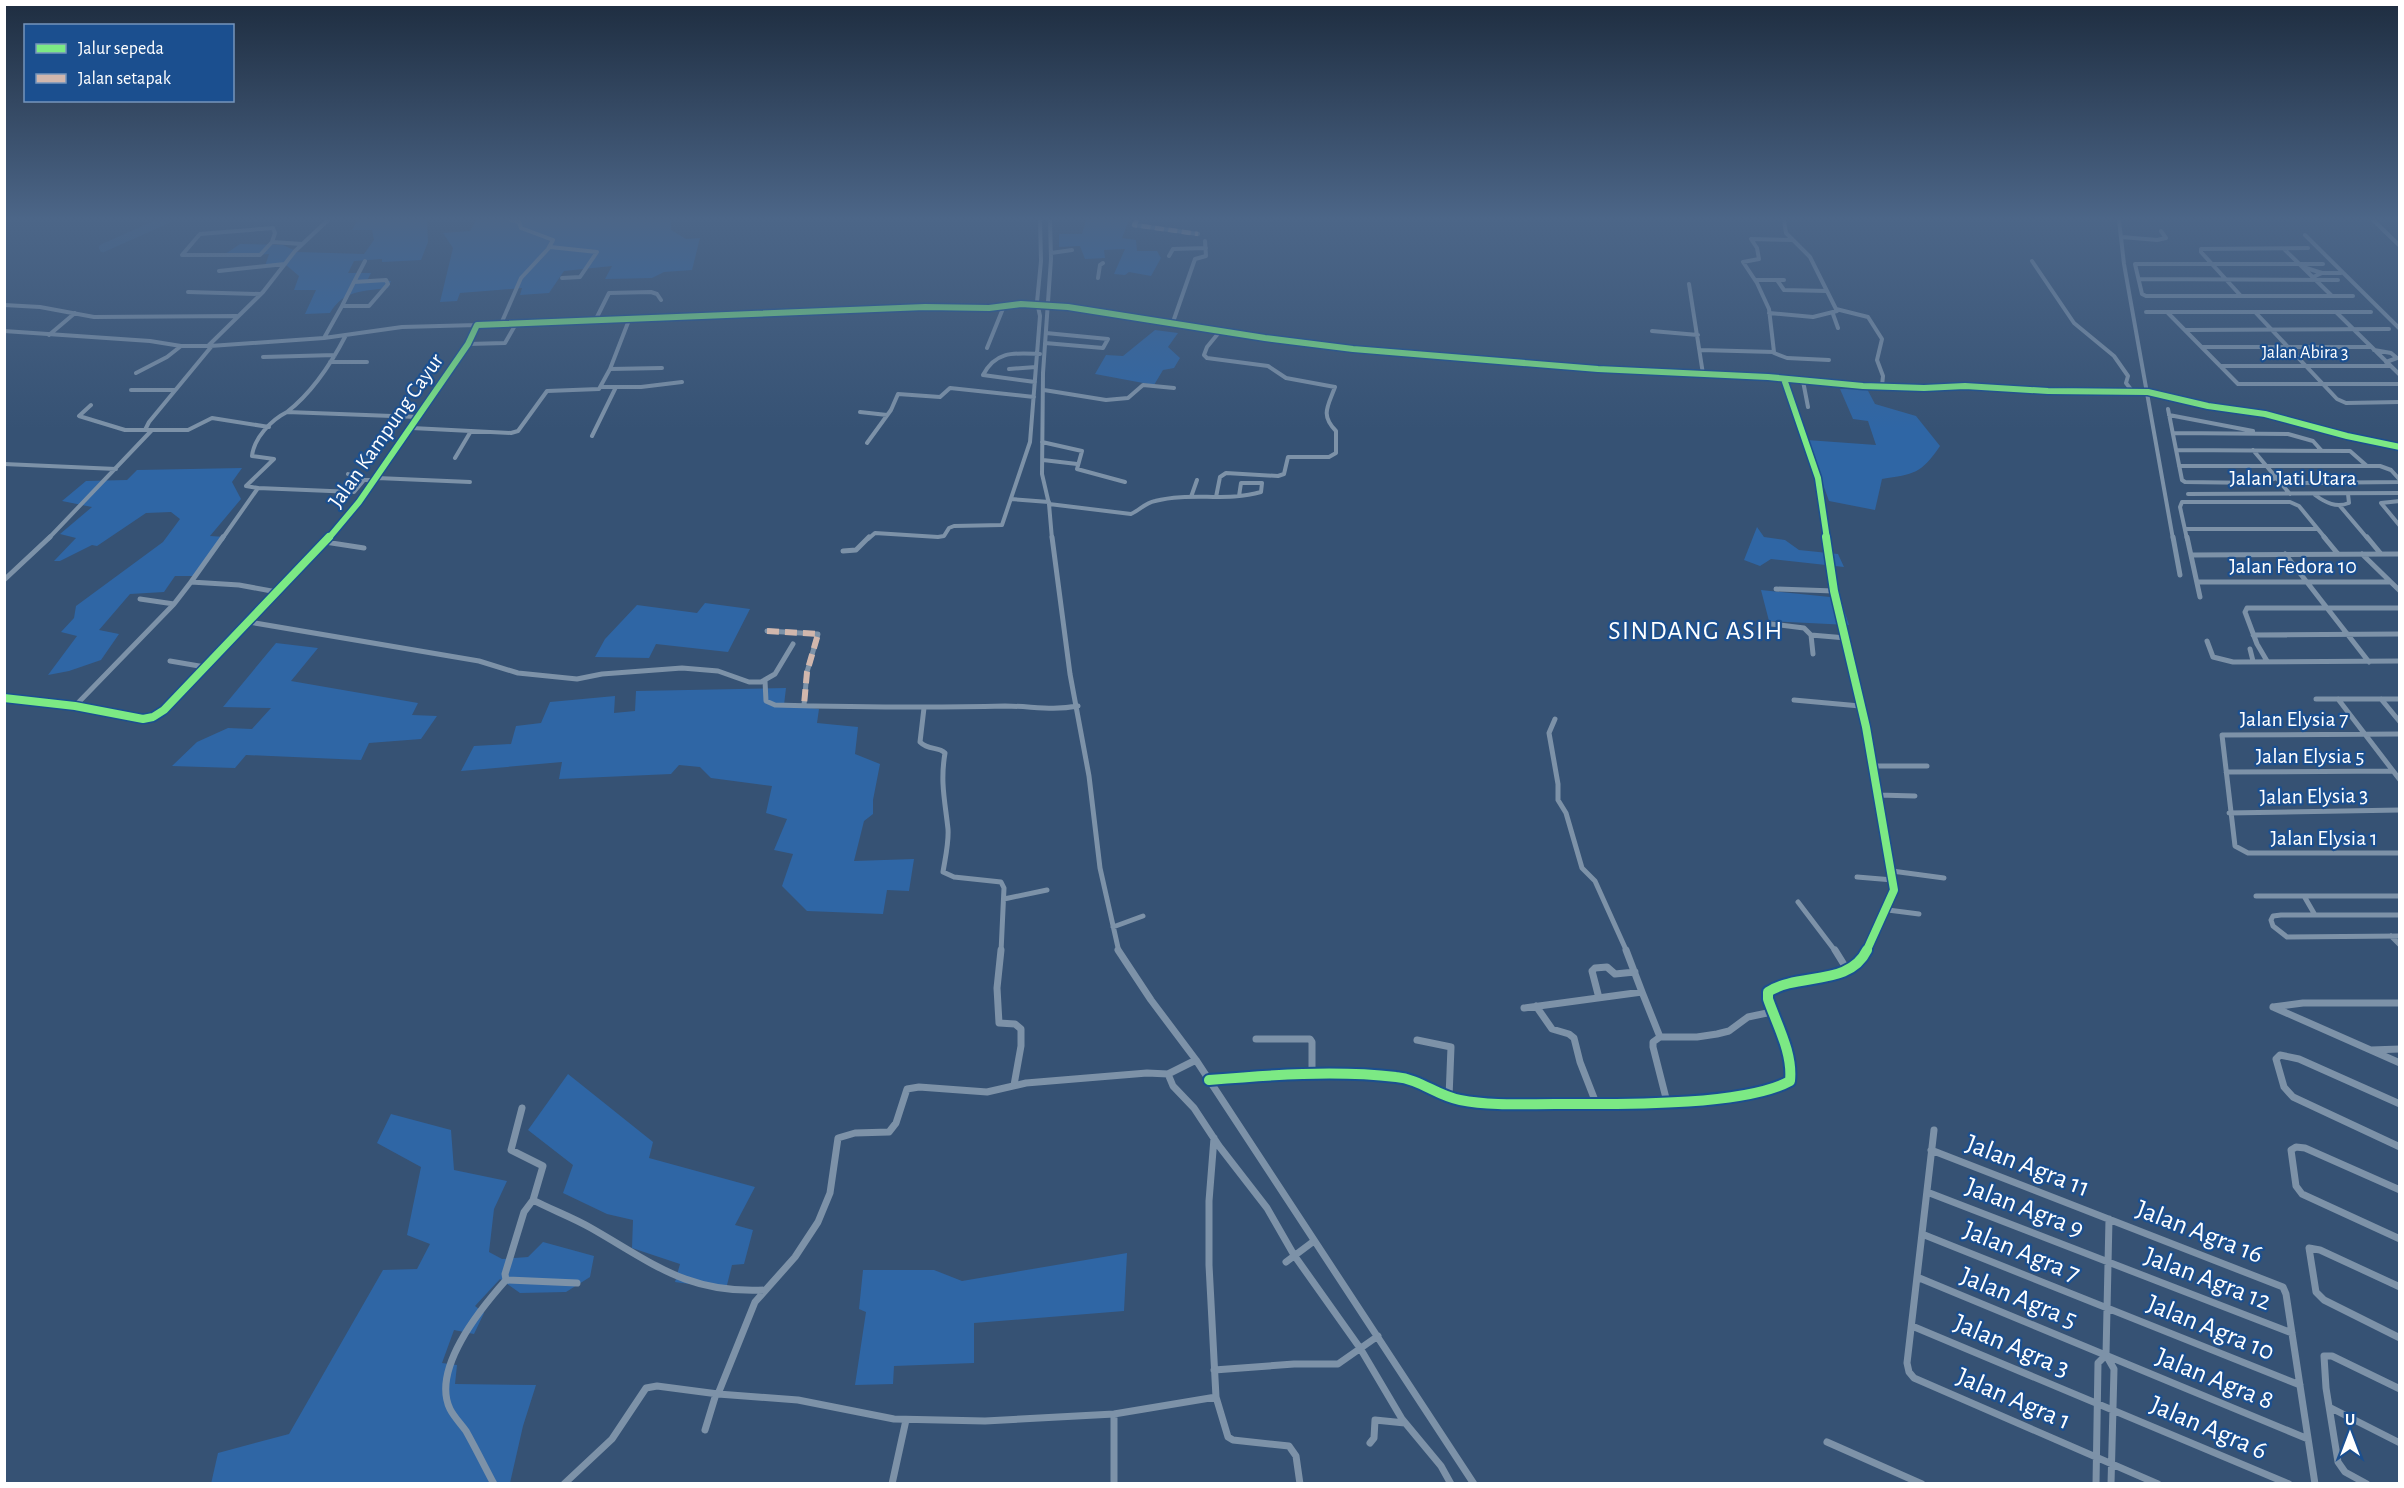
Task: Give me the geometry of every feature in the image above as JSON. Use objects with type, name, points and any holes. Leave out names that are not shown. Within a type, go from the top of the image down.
[{"type":"street","points":[[145,430],[210,347],[264,289]]},
{"type":"street","points":[[324,338],[350,289]]},
{"type":"street","points":[[342,306],[369,306],[382,289]]},
{"type":"street","points":[[501,324],[513,302],[516,289]]},
{"type":"street","points":[[1042,289],[1046,333],[1042,474],[1049,503],[1072,707],[1089,776],[1100,868],[1117,948],[1193,1063],[1209,1080],[1474,1484]]},
{"type":"street","points":[[843,551],[857,550],[864,546],[871,534],[875,533],[938,537],[944,536],[949,528],[955,526],[998,527],[1002,525],[1020,480],[1024,458],[1029,449],[1037,354],[1046,289]]},
{"type":"street","points":[[1173,322],[1178,300],[1185,289]]},
{"type":"street","points":[[1690,289],[1703,374]]},
{"type":"street","points":[[1760,289],[1770,313],[1774,353]]},
{"type":"street","points":[[1784,289],[1827,291],[1838,328]]},
{"type":"street","points":[[2050,289],[2074,324],[2114,356],[2128,376],[2126,383],[2133,392]]},
{"type":"street","points":[[2129,289],[2180,575]]},
{"type":"street","points":[[2141,289],[2142,294],[2146,296],[2353,296]]},
{"type":"street","points":[[2235,289],[2241,296]]},
{"type":"street","points":[[2325,289],[2332,296]]},
{"type":"street","points":[[2356,289],[2400,329]]},
{"type":"street","points":[[188,291],[260,294]]},
{"type":"street","points":[[596,319],[609,293],[651,292],[657,294],[661,300]]},
{"type":"street","points":[[4,305],[40,308],[99,318],[237,316]]},
{"type":"street","points":[[987,348],[1004,306]]},
{"type":"street","name":"Jalan Kampung Cayur","points":[[210,347],[324,338],[402,327],[925,307],[1068,307],[1271,339],[1422,356],[1598,369],[1784,379],[1842,385],[2148,392],[2208,406],[2265,414],[2347,436],[2400,447]]},
{"type":"street","points":[[1770,313],[1796,316],[1835,312],[1866,316],[1874,324],[1882,339],[1877,360],[1883,376],[1882,386]]},
{"type":"street","points":[[2146,312],[2371,312]]},
{"type":"street","points":[[2167,312],[2233,381],[2242,385],[2400,384]]},
{"type":"street","points":[[2255,312],[2335,398],[2346,403],[2400,402]]},
{"type":"street","points":[[2336,312],[2400,375]]},
{"type":"street","points":[[49,335],[75,313]]},
{"type":"street","points":[[601,387],[629,320]]},
{"type":"street","points":[[468,344],[505,343],[518,322]]},
{"type":"street","name":"Jalan Kampung Cayur","points":[[75,706],[143,719],[153,717],[164,710],[325,542],[376,479],[412,428],[468,344],[477,325]]},
{"type":"street","points":[[2185,330],[2389,328]]},
{"type":"street","points":[[1216,496],[1220,477],[1226,473],[1278,476],[1284,474],[1288,457],[1329,457],[1336,453],[1336,431],[1327,422],[1326,412],[1335,387],[1286,378],[1268,366],[1207,358],[1204,355],[1207,347],[1221,330]]},
{"type":"street","points":[[4,331],[210,347]]},
{"type":"street","points":[[1652,331],[1698,334]]},
{"type":"street","points":[[1045,343],[1103,348],[1108,339],[1046,333]]},
{"type":"street","points":[[345,335],[335,355],[298,403],[269,427],[251,454],[256,458],[274,459],[246,486],[354,492],[364,480]]},
{"type":"street","points":[[135,373],[166,357],[181,346]]},
{"type":"street","points":[[2202,347],[2373,349],[2398,356],[2396,360],[2388,364]]},
{"type":"street","points":[[1700,350],[1774,353],[1787,358],[1829,360]]},
{"type":"street","points":[[1035,382],[983,375],[987,366],[1000,354],[1011,352],[1045,354]]},
{"type":"street","points":[[263,357],[335,355]]},
{"type":"street","points":[[330,362],[367,362]]},
{"type":"street","name":"Jalan Abira 3","points":[[2220,366],[2388,364]]},
{"type":"street","points":[[1009,369],[1036,367]]},
{"type":"street","points":[[610,369],[662,368]]},
{"type":"street","points":[[1209,1080],[1312,1073],[1416,1080],[1459,1101],[1505,1105],[1667,1102],[1739,1096],[1769,1091],[1790,1082],[1789,1060],[1772,1012],[1768,992],[1776,986],[1848,971],[1861,961],[1881,918],[1888,910],[1894,890],[1878,795],[1846,638],[1834,591],[1818,478],[1784,379]]},
{"type":"street","points":[[1803,381],[1808,407]]},
{"type":"street","points":[[412,428],[516,432],[546,391],[594,391],[601,387],[641,387],[682,382]]},
{"type":"street","points":[[1044,390],[1110,400],[1128,398],[1132,389],[1143,384],[1174,388]]},
{"type":"street","points":[[591,436],[616,387]]},
{"type":"street","points":[[867,443],[887,416],[898,394],[940,397],[950,388],[1034,398]]},
{"type":"street","points":[[130,390],[176,390]]},
{"type":"street","points":[[91,405],[79,416],[125,430],[188,430],[212,418],[269,427]]},
{"type":"street","name":"Jalan Kampung Cayur","points":[[287,412],[418,417]]},
{"type":"street","points":[[860,412],[887,416]]},
{"type":"street","points":[[2270,434],[2168,412],[2182,480],[2189,483],[2259,483],[2277,478],[2303,483],[2399,482]]},
{"type":"street","points":[[4,580],[152,430]]},
{"type":"street","points":[[455,458],[471,431]]},
{"type":"street","points":[[2173,434],[2288,434],[2313,441],[2321,450]]},
{"type":"street","points":[[1042,442],[1082,451],[1077,464],[1078,470],[1125,482]]},
{"type":"street","points":[[2176,450],[2350,451],[2367,466]]},
{"type":"street","points":[[2253,450],[2290,494]]},
{"type":"street","points":[[1043,460],[1077,464]]},
{"type":"street","points":[[4,464],[116,469]]},
{"type":"street","points":[[2179,466],[2380,466],[2391,470],[2399,482]]},
{"type":"street","points":[[348,474],[364,480],[470,482]]},
{"type":"street","points":[[1191,497],[1197,480]]},
{"type":"street","points":[[1011,499],[1131,514],[1138,512],[1145,504],[1191,497],[1239,496],[1261,492],[1262,483],[1241,483],[1239,496]]},
{"type":"street","points":[[4,698],[75,706],[174,604],[258,488]]},
{"type":"street","name":"Jalan Jati Utara","points":[[2188,494],[2400,493]]},
{"type":"street","points":[[2314,494],[2328,503],[2340,506],[2349,503],[2348,494]]},
{"type":"street","points":[[2400,501],[2381,503],[2400,526]]},
{"type":"street","points":[[2199,597],[2198,582],[2180,507],[2182,502],[2290,502],[2299,506],[2338,554]]},
{"type":"street","points":[[2340,506],[2381,554]]},
{"type":"street","points":[[2185,529],[2318,529]]},
{"type":"street","points":[[325,542],[364,548]]},
{"type":"street","points":[[2285,554],[2369,662]]},
{"type":"street","points":[[2362,554],[2400,591]]},
{"type":"street","points":[[2192,555],[2399,554]]},
{"type":"street","points":[[191,582],[239,585],[277,592]]},
{"type":"street","name":"Jalan Fedora 10","points":[[2198,582],[2389,582]]},
{"type":"street","points":[[1776,589],[1834,591]]},
{"type":"street","points":[[140,599],[174,604]]},
{"type":"street","points":[[2267,661],[2253,635],[2245,610],[2400,608]]},
{"type":"street","points":[[249,622],[479,661],[518,673],[584,679],[602,674],[682,668],[726,673],[749,682],[765,681],[780,668],[793,644]]},
{"type":"street","points":[[1771,624],[1804,628],[1811,635],[1813,654]]},
{"type":"street","points":[[767,631],[818,634],[807,672],[804,705]]},
{"type":"street","points":[[2253,635],[2400,634]]},
{"type":"street","points":[[1811,635],[1846,638]]},
{"type":"street","points":[[2207,641],[2213,657],[2233,662],[2400,661]]},
{"type":"street","points":[[2250,649],[2253,662]]},
{"type":"street","points":[[170,661],[205,667]]},
{"type":"street","points":[[765,681],[768,703],[924,708],[986,706],[1056,710],[1072,707]]},
{"type":"street","points":[[2316,699],[2400,699]]},
{"type":"street","points":[[2338,699],[2400,780]]},
{"type":"street","points":[[2381,699],[2400,722]]},
{"type":"street","points":[[1794,700],[1860,706]]},
{"type":"street","points":[[924,708],[920,742],[926,748],[942,750],[945,753],[942,771],[943,807],[948,831],[943,872],[954,877],[1001,882],[1004,888],[997,1003],[999,1023],[1015,1024],[1021,1029],[1021,1046],[1014,1085]]},
{"type":"street","points":[[1555,719],[1549,734],[1558,784],[1558,800],[1566,813],[1582,868],[1594,880],[1624,943],[1660,1037]]},
{"type":"street","name":"Jalan Elysia 7","points":[[2226,772],[2222,735],[2398,736]]},
{"type":"street","points":[[1872,766],[1927,766]]},
{"type":"street","name":"Jalan Elysia 5","points":[[2226,772],[2393,771]]},
{"type":"street","points":[[2226,772],[2229,813]]},
{"type":"street","points":[[1878,795],[1915,796]]},
{"type":"street","name":"Jalan Elysia 3","points":[[2229,813],[2400,810]]},
{"type":"street","name":"Jalan Elysia 1","points":[[2229,813],[2235,846],[2248,853],[2400,853]]},
{"type":"street","points":[[1892,871],[1944,878]]},
{"type":"street","points":[[1857,877],[1893,879]]},
{"type":"street","points":[[1004,899],[1047,890]]},
{"type":"street","points":[[2256,896],[2400,896]]},
{"type":"street","points":[[2304,896],[2315,915]]},
{"type":"street","points":[[1798,902],[1838,954],[1848,971]]},
{"type":"street","points":[[1888,910],[1919,914]]},
{"type":"street","points":[[2400,915],[2281,915],[2273,916],[2271,920],[2273,926],[2287,937],[2400,936]]},
{"type":"street","points":[[1113,927],[1143,916]]},
{"type":"street","points":[[2391,936],[2400,945]]},
{"type":"street","points":[[1599,998],[1592,970],[1607,967],[1615,974],[1635,972]]},
{"type":"street","points":[[1524,1008],[1642,992]]},
{"type":"street","points":[[2400,1003],[2303,1004],[2273,1007],[2400,1063]]},
{"type":"street","points":[[1536,1006],[1552,1029],[1569,1034],[1574,1038],[1580,1062],[1596,1103]]},
{"type":"street","points":[[1667,1102],[1653,1042],[1660,1037],[1697,1037],[1729,1031],[1748,1017],[1772,1012]]},
{"type":"street","points":[[1256,1039],[1310,1039],[1312,1042],[1312,1073]]},
{"type":"street","points":[[1417,1040],[1449,1044],[1452,1047],[1449,1097]]},
{"type":"street","points":[[2370,1050],[2400,1049]]},
{"type":"street","points":[[2400,1104],[2299,1059],[2280,1055],[2276,1059],[2284,1087],[2293,1097],[2400,1147]]},
{"type":"street","points":[[705,1430],[717,1394],[752,1310],[765,1290],[795,1257],[818,1222],[830,1193],[837,1159],[837,1143],[842,1134],[889,1132],[898,1121],[904,1095],[911,1088],[987,1092],[1014,1085],[1168,1074],[1193,1063]]},
{"type":"street","points":[[1168,1074],[1173,1086],[1194,1108],[1267,1208],[1294,1255],[1363,1347],[1405,1423],[1441,1466],[1451,1484]]},
{"type":"street","points":[[506,1280],[505,1274],[524,1212],[533,1200],[543,1166],[539,1161],[520,1157],[511,1150],[522,1108]]},
{"type":"street","points":[[1914,1378],[1909,1372],[1907,1363],[1934,1130]]},
{"type":"street","points":[[1214,1138],[1209,1215],[1210,1333],[1216,1396],[1228,1437],[1289,1446],[1296,1456],[1300,1484]]},
{"type":"street","points":[[2400,1190],[2305,1148],[2296,1147],[2291,1150],[2294,1178],[2302,1194],[2400,1239]]},
{"type":"street","name":"Jalan Agra 11","points":[[1931,1150],[2109,1219]]},
{"type":"street","name":"Jalan Agra 9","points":[[1927,1192],[2108,1262]]},
{"type":"street","points":[[533,1200],[589,1227],[685,1281],[717,1290],[765,1290]]},
{"type":"street","points":[[2109,1219],[2106,1355],[2114,1370],[2111,1484]]},
{"type":"street","name":"Jalan Agra 16","points":[[2109,1219],[2275,1282],[2283,1287],[2286,1294],[2292,1333]]},
{"type":"street","name":"Jalan Agra 7","points":[[1922,1234],[2107,1308]]},
{"type":"street","points":[[1286,1262],[1314,1241]]},
{"type":"street","points":[[2400,1287],[2312,1247],[2309,1248],[2308,1255],[2316,1292],[2336,1306],[2400,1338]]},
{"type":"street","name":"Jalan Agra 12","points":[[2108,1262],[2292,1333]]},
{"type":"street","name":"Jalan Agra 5","points":[[1917,1277],[2106,1355]]},
{"type":"street","points":[[506,1280],[577,1283]]},
{"type":"street","points":[[494,1484],[465,1430],[450,1408],[446,1392],[450,1371],[463,1334],[481,1308],[506,1280]]},
{"type":"street","name":"Jalan Agra 10","points":[[2107,1308],[2300,1385]]},
{"type":"street","name":"Jalan Agra 3","points":[[1911,1326],[2113,1410]]},
{"type":"street","points":[[2292,1333],[2315,1484]]},
{"type":"street","points":[[1214,1370],[1234,1367],[1338,1364],[1344,1362],[1376,1337]]},
{"type":"street","points":[[2096,1484],[2098,1363],[2106,1355]]},
{"type":"street","name":"Jalan Agra 8","points":[[2106,1355],[2308,1439]]},
{"type":"street","points":[[2367,1484],[2344,1472],[2338,1462],[2324,1356],[2332,1356],[2400,1389]]},
{"type":"street","name":"Jalan Agra 1","points":[[1914,1378],[2096,1457]]},
{"type":"street","points":[[564,1484],[612,1439],[626,1420],[640,1394],[646,1388],[657,1386],[717,1394],[798,1400],[906,1420],[985,1421],[1114,1414],[1212,1399],[1216,1396]]},
{"type":"street","points":[[2331,1408],[2400,1443]]},
{"type":"street","name":"Jalan Agra 6","points":[[2113,1410],[2289,1484]]},
{"type":"street","points":[[1114,1414],[1114,1484]]},
{"type":"street","points":[[892,1484],[906,1420]]},
{"type":"street","points":[[1370,1443],[1374,1438],[1374,1421],[1405,1423]]},
{"type":"street","points":[[1827,1442],[1922,1484]]},
{"type":"street","points":[[2096,1457],[2158,1484]]},
{"type":"shaded area","points":[[376,289],[348,296],[335,305],[330,313],[305,314],[316,290],[294,290]]},
{"type":"shaded area","points":[[443,289],[504,289],[460,293],[457,301],[440,302]]},
{"type":"shaded area","points":[[522,289],[551,289],[549,293],[520,295]]},
{"type":"shaded area","points":[[1155,330],[1178,333],[1168,347],[1180,358],[1174,368],[1163,370],[1154,385],[1095,374],[1106,355],[1123,356]]},
{"type":"shaded area","points":[[1866,387],[1875,404],[1916,416],[1940,446],[1916,471],[1882,479],[1875,510],[1829,501],[1807,440],[1876,445],[1868,421],[1853,419],[1840,389]]},
{"type":"shaded area","points":[[242,468],[232,482],[241,499],[210,536],[226,537],[195,576],[175,576],[164,592],[130,594],[99,630],[119,634],[101,660],[69,671],[48,675],[77,636],[61,632],[74,618],[76,606],[163,542],[180,519],[171,512],[146,513],[97,546],[92,545],[60,561],[54,561],[76,538],[60,534],[92,507],[62,501],[86,481],[127,480],[137,470]]},
{"type":"shaded area","points":[[1757,527],[1764,537],[1785,540],[1799,550],[1838,554],[1844,567],[1771,559],[1760,566],[1744,560]]},
{"type":"shaded area","points":[[1761,590],[1840,598],[1849,625],[1769,621]]},
{"type":"shaded area","points":[[705,603],[750,609],[728,652],[656,644],[649,658],[595,657],[605,639],[637,605],[697,613]]},
{"type":"shaded area","points":[[276,643],[318,648],[291,681],[418,703],[412,715],[437,716],[421,739],[369,743],[361,760],[246,755],[235,768],[172,766],[197,742],[228,728],[252,729],[271,708],[223,707]]},
{"type":"shaded area","points":[[786,688],[784,705],[819,709],[817,723],[858,727],[855,754],[880,764],[873,800],[873,814],[864,821],[854,861],[914,859],[909,891],[887,890],[883,914],[807,911],[782,886],[793,854],[774,850],[787,819],[766,813],[772,786],[711,778],[700,767],[679,765],[671,774],[559,779],[562,762],[461,771],[474,746],[511,744],[516,726],[541,723],[550,702],[615,696],[614,713],[635,711],[636,691]]},
{"type":"shaded area","points":[[568,1074],[653,1142],[649,1158],[755,1187],[735,1225],[753,1230],[744,1264],[732,1265],[726,1289],[675,1282],[680,1264],[632,1248],[633,1220],[607,1214],[563,1193],[573,1165],[528,1130]]},
{"type":"shaded area","points":[[391,1114],[451,1130],[454,1170],[507,1181],[494,1209],[489,1252],[502,1259],[528,1257],[543,1242],[594,1256],[590,1277],[566,1292],[520,1293],[500,1279],[475,1306],[484,1313],[474,1334],[454,1330],[442,1363],[457,1365],[455,1384],[536,1385],[523,1426],[510,1483],[211,1484],[218,1453],[289,1434],[383,1270],[417,1269],[430,1244],[407,1235],[421,1167],[377,1143]]},
{"type":"shaded area","points":[[1127,1253],[1124,1311],[974,1323],[974,1363],[894,1366],[893,1384],[855,1385],[866,1312],[859,1309],[863,1270],[934,1270],[962,1281]]},
{"type":"marked path","points":[[767,631],[818,634],[807,672],[804,705]]},
{"type":"cycle path","points":[[4,698],[75,706],[143,719],[153,717],[164,710],[325,542],[359,502],[468,344],[477,325],[925,307],[989,308],[1021,304],[1068,307],[1265,338],[1353,349],[1598,369],[1768,377],[1863,386],[1924,388],[1965,386],[2048,391],[2148,392],[2208,406],[2265,414],[2347,436],[2400,447]]},
{"type":"cycle path","points":[[1209,1080],[1304,1074],[1375,1075],[1408,1079],[1462,1101],[1526,1104],[1636,1103],[1740,1096],[1775,1089],[1790,1081],[1790,1062],[1768,999],[1768,992],[1789,982],[1830,976],[1853,969],[1865,954],[1894,890],[1866,727],[1834,591],[1818,478],[1784,379]]},
{"type":"district","name":"SINDANG ASIH","points":[[1696,630]]}]
